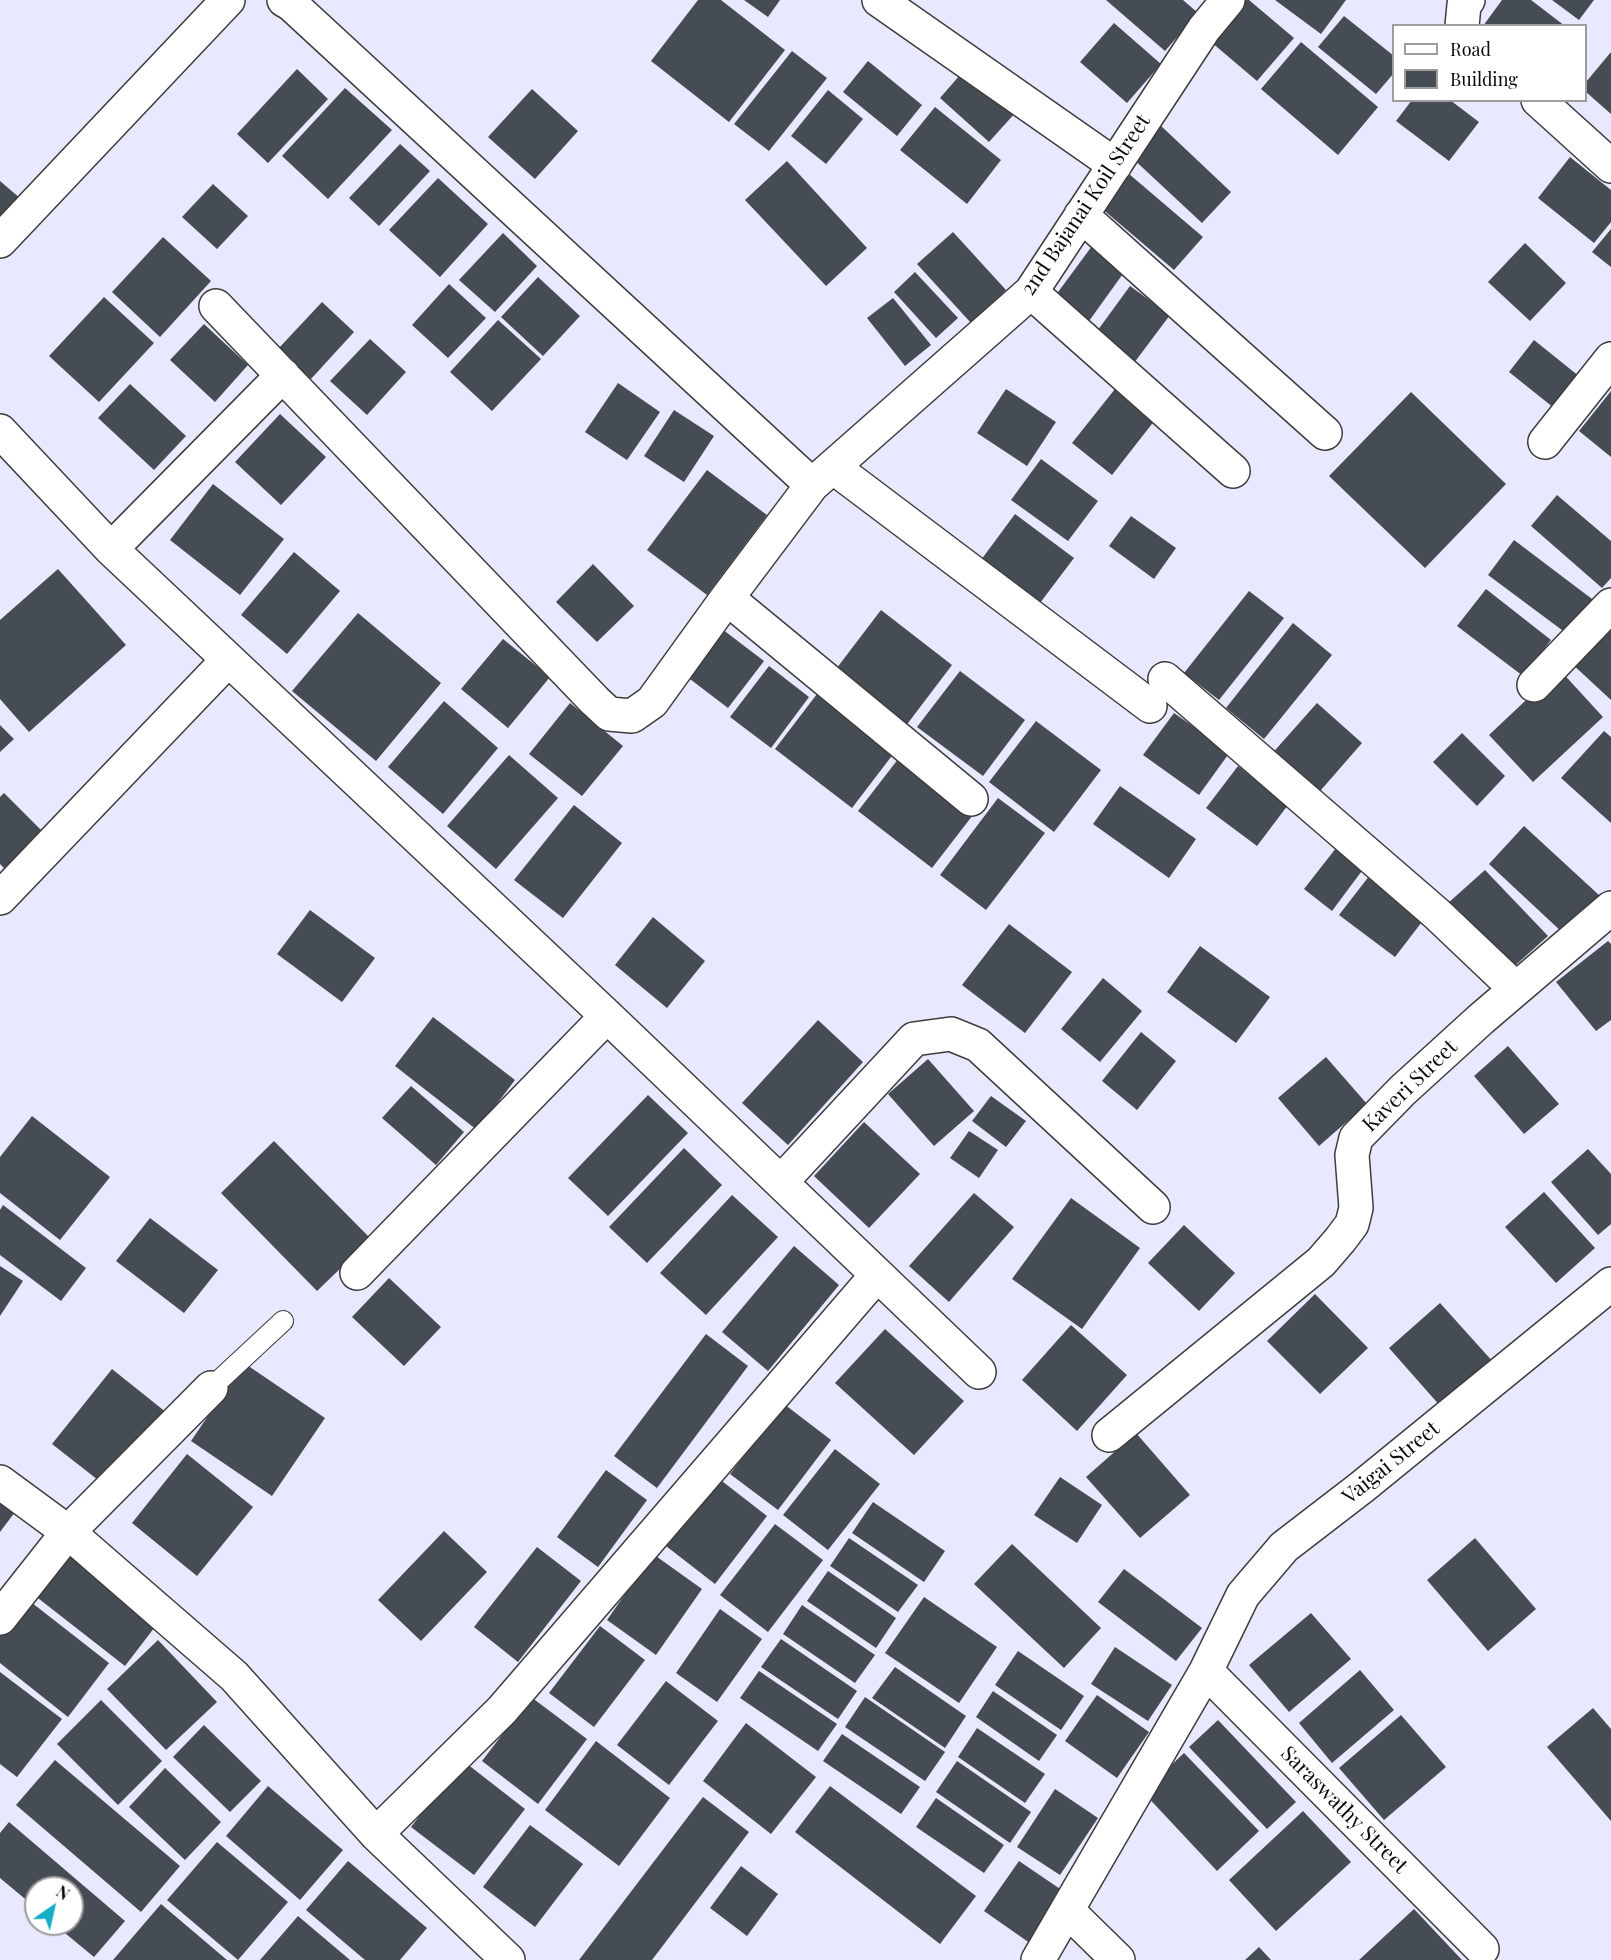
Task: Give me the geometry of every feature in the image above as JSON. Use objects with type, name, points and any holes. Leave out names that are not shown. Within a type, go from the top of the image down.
[{"type":"street","points":[[0,241],[228,0]]},
{"type":"street","points":[[284,0],[822,476],[1157,692],[1437,914],[1516,989]]},
{"type":"street","points":[[879,0],[1115,165]]},
{"type":"street","name":"2nd Bajanai Koil Street","points":[[216,306],[595,701],[609,714],[632,716],[652,702],[727,598],[822,476],[1031,292],[1204,29],[1228,0]]},
{"type":"street","points":[[1462,24],[1464,5],[1468,0]]},
{"type":"street","points":[[1540,102],[1611,166]]},
{"type":"street","points":[[1082,215],[1325,434]]},
{"type":"street","points":[[1031,292],[1233,471]]},
{"type":"street","points":[[1545,442],[1611,359]]},
{"type":"street","points":[[111,549],[283,375]]},
{"type":"street","points":[[0,431],[111,549],[607,1016],[979,1372]]},
{"type":"street","points":[[727,598],[971,799]]},
{"type":"street","points":[[1534,685],[1611,605]]},
{"type":"street","points":[[0,898],[228,660]]},
{"type":"street","name":"Kaveri Street","points":[[1109,1435],[1321,1262],[1352,1224],[1356,1208],[1352,1155],[1356,1138],[1403,1090],[1611,908]]},
{"type":"street","points":[[357,1273],[607,1016]]},
{"type":"street","points":[[781,1182],[914,1039],[951,1034],[978,1045],[1153,1207]]},
{"type":"street","points":[[376,1834],[502,1710],[877,1275]]},
{"type":"street","name":"Vaigai Street","points":[[1038,1960],[1206,1671],[1243,1595],[1284,1546],[1362,1487],[1611,1284]]},
{"type":"street","points":[[0,1618],[68,1532],[211,1388]]},
{"type":"street","points":[[0,1482],[68,1532],[234,1676],[376,1834],[508,1960]]},
{"type":"street","name":"Saraswathy Street","points":[[1206,1671],[1482,1949]]},
{"type":"street","points":[[1067,1910],[1118,1960]]},
{"type":"lane","points":[[211,1388],[283,1321]]},
{"type":"building","points":[[698,0],[721,0],[785,50],[729,122],[651,61]]},
{"type":"building","points":[[744,0],[780,0],[768,17]]},
{"type":"building","points":[[1106,0],[1183,0],[1198,13],[1165,51]]},
{"type":"building","points":[[1235,0],[1249,0],[1294,38],[1257,81],[1204,36]]},
{"type":"building","points":[[1275,0],[1346,0],[1321,34]]},
{"type":"building","points":[[1502,0],[1531,0],[1562,24],[1484,24]]},
{"type":"building","points":[[1552,0],[1594,0],[1579,20]]},
{"type":"building","points":[[1344,16],[1392,54],[1392,75],[1376,94],[1318,47]]},
{"type":"building","points":[[1114,23],[1161,64],[1127,103],[1080,62]]},
{"type":"building","points":[[1301,42],[1378,107],[1338,155],[1261,89]]},
{"type":"building","points":[[792,51],[827,78],[769,151],[734,124]]},
{"type":"building","points":[[1611,52],[1611,114],[1587,93],[1587,81]]},
{"type":"building","points":[[868,61],[922,105],[897,136],[843,92]]},
{"type":"building","points":[[966,68],[1016,112],[989,142],[940,98]]},
{"type":"building","points":[[297,69],[328,99],[268,163],[237,134]]},
{"type":"building","points":[[345,88],[392,130],[328,199],[282,156]]},
{"type":"building","points":[[532,89],[578,131],[535,179],[488,137]]},
{"type":"building","points":[[828,90],[863,119],[826,164],[791,136]]},
{"type":"building","points":[[1410,102],[1453,102],[1479,122],[1449,161],[1396,121]]},
{"type":"building","points":[[935,107],[1001,160],[967,204],[900,150]]},
{"type":"building","points":[[1159,124],[1231,192],[1202,223],[1129,155]]},
{"type":"building","points":[[400,144],[430,171],[379,226],[349,198]]},
{"type":"building","points":[[1570,157],[1611,190],[1611,222],[1594,243],[1538,198]]},
{"type":"building","points":[[787,161],[867,248],[826,286],[745,200]]},
{"type":"building","points":[[1122,168],[1203,237],[1174,270],[1093,201]]},
{"type":"building","points":[[438,178],[488,224],[440,277],[389,230]]},
{"type":"building","points":[[0,181],[21,199],[0,224]]},
{"type":"building","points":[[213,184],[248,216],[217,249],[182,217]]},
{"type":"building","points":[[1611,229],[1611,267],[1592,252]]},
{"type":"building","points":[[953,232],[1006,290],[971,323],[917,264]]},
{"type":"building","points":[[503,233],[537,266],[495,312],[459,280]]},
{"type":"building","points":[[163,237],[211,281],[160,337],[112,292]]},
{"type":"building","points":[[1525,243],[1566,283],[1530,321],[1488,282]]},
{"type":"building","points":[[1092,246],[1125,271],[1084,328],[1050,303]]},
{"type":"building","points":[[915,272],[958,318],[936,338],[894,292]]},
{"type":"building","points":[[538,277],[580,316],[543,356],[501,317]]},
{"type":"building","points":[[449,284],[486,318],[448,358],[412,325]]},
{"type":"building","points":[[1130,286],[1170,315],[1134,363],[1095,334]]},
{"type":"building","points":[[104,297],[154,343],[99,402],[49,356]]},
{"type":"building","points":[[893,298],[931,345],[905,366],[867,318]]},
{"type":"building","points":[[322,302],[354,332],[311,379],[278,349]]},
{"type":"building","points":[[498,320],[541,359],[492,411],[450,372]]},
{"type":"building","points":[[204,324],[248,365],[215,402],[170,360]]},
{"type":"building","points":[[370,339],[406,372],[367,415],[330,381]]},
{"type":"building","points":[[1534,340],[1585,381],[1559,412],[1509,372]]},
{"type":"building","points":[[618,383],[660,412],[627,460],[585,432]]},
{"type":"building","points":[[130,384],[186,436],[154,470],[98,418]]},
{"type":"building","points":[[1006,389],[1056,422],[1027,466],[977,433]]},
{"type":"building","points":[[1115,389],[1155,420],[1112,475],[1072,443]]},
{"type":"building","points":[[1611,391],[1611,457],[1579,431]]},
{"type":"building","points":[[1411,392],[1506,484],[1425,568],[1329,476]]},
{"type":"building","points":[[674,410],[714,436],[684,482],[644,456]]},
{"type":"building","points":[[280,414],[326,457],[281,505],[235,462]]},
{"type":"building","points":[[1041,459],[1098,501],[1068,541],[1011,500]]},
{"type":"building","points":[[707,470],[767,515],[707,595],[647,550]]},
{"type":"building","points":[[213,484],[284,539],[240,595],[170,540]]},
{"type":"building","points":[[1557,495],[1611,541],[1611,578],[1602,588],[1531,526]]},
{"type":"building","points":[[1015,514],[1074,558],[1040,603],[981,560]]},
{"type":"building","points":[[1131,516],[1176,548],[1154,579],[1109,546]]},
{"type":"building","points":[[1514,540],[1596,602],[1570,636],[1488,575]]},
{"type":"building","points":[[294,552],[340,591],[287,654],[241,615]]},
{"type":"building","points":[[593,564],[634,606],[597,642],[556,602]]},
{"type":"building","points":[[58,569],[126,645],[29,732],[0,699],[0,620]]},
{"type":"building","points":[[1486,589],[1551,640],[1523,676],[1457,626]]},
{"type":"building","points":[[1249,591],[1284,618],[1219,700],[1184,673]]},
{"type":"building","points":[[881,610],[952,665],[905,727],[833,673]]},
{"type":"building","points":[[358,613],[441,683],[376,761],[292,691]]},
{"type":"building","points":[[1293,623],[1332,655],[1264,739],[1226,708]]},
{"type":"building","points":[[1611,626],[1611,700],[1570,662]]},
{"type":"building","points":[[722,629],[764,661],[728,708],[686,676]]},
{"type":"building","points":[[503,639],[550,677],[508,728],[461,689]]},
{"type":"building","points":[[769,666],[809,697],[771,748],[730,717]]},
{"type":"building","points":[[1559,669],[1603,717],[1533,782],[1489,735]]},
{"type":"building","points":[[960,671],[1025,720],[983,776],[917,727]]},
{"type":"building","points":[[817,694],[894,753],[852,808],[775,749]]},
{"type":"building","points":[[444,701],[498,748],[443,814],[388,767]]},
{"type":"building","points":[[570,703],[623,746],[582,796],[529,754]]},
{"type":"building","points":[[1317,703],[1362,743],[1314,798],[1269,757]]},
{"type":"building","points":[[1174,713],[1230,752],[1199,795],[1143,755]]},
{"type":"building","points":[[1036,721],[1101,770],[1054,832],[989,782]]},
{"type":"building","points":[[0,725],[14,739],[0,752]]},
{"type":"building","points":[[1604,731],[1611,737],[1611,823],[1561,778]]},
{"type":"building","points":[[1462,733],[1505,776],[1477,806],[1433,762]]},
{"type":"building","points":[[902,754],[976,811],[932,868],[858,811]]},
{"type":"building","points":[[509,755],[558,798],[496,869],[447,826]]},
{"type":"building","points":[[1238,766],[1288,805],[1257,846],[1206,808]]},
{"type":"building","points":[[1120,786],[1196,839],[1169,878],[1093,824]]},
{"type":"building","points":[[4,793],[50,839],[13,877],[0,864],[0,797]]},
{"type":"building","points":[[998,798],[1045,833],[986,910],[940,875]]},
{"type":"building","points":[[574,805],[622,843],[563,918],[514,880]]},
{"type":"building","points":[[1524,826],[1600,896],[1564,934],[1489,864]]},
{"type":"building","points":[[1340,843],[1367,864],[1332,911],[1304,889]]},
{"type":"building","points":[[1485,870],[1548,936],[1509,971],[1447,904]]},
{"type":"building","points":[[1373,871],[1428,914],[1395,957],[1339,915]]},
{"type":"building","points":[[310,910],[375,958],[342,1002],[277,954]]},
{"type":"building","points":[[653,917],[705,961],[667,1008],[615,965]]},
{"type":"building","points":[[1009,924],[1072,972],[1025,1033],[962,985]]},
{"type":"building","points":[[1608,941],[1611,944],[1611,1020],[1596,1031],[1556,982]]},
{"type":"building","points":[[1200,946],[1270,997],[1236,1043],[1167,992]]},
{"type":"building","points":[[1103,978],[1142,1011],[1100,1062],[1061,1029]]},
{"type":"building","points":[[433,1017],[515,1080],[477,1130],[395,1066]]},
{"type":"building","points":[[818,1020],[863,1062],[788,1145],[742,1103]]},
{"type":"building","points":[[1141,1032],[1176,1061],[1137,1110],[1102,1081]]},
{"type":"building","points":[[1508,1046],[1559,1104],[1524,1134],[1474,1076]]},
{"type":"building","points":[[1326,1057],[1367,1104],[1319,1146],[1278,1098]]},
{"type":"building","points":[[928,1059],[974,1111],[934,1146],[888,1094]]},
{"type":"building","points":[[411,1086],[464,1132],[436,1165],[382,1118]]},
{"type":"building","points":[[648,1095],[688,1133],[608,1216],[568,1178]]},
{"type":"building","points":[[991,1096],[1026,1121],[1006,1147],[972,1121]]},
{"type":"building","points":[[32,1116],[110,1177],[60,1240],[0,1193],[0,1157]]},
{"type":"building","points":[[864,1122],[920,1174],[869,1228],[814,1176]]},
{"type":"building","points":[[969,1131],[998,1150],[979,1178],[950,1158]]},
{"type":"building","points":[[274,1141],[371,1239],[317,1291],[221,1193]]},
{"type":"building","points":[[684,1148],[722,1185],[647,1263],[609,1227]]},
{"type":"building","points":[[1588,1149],[1611,1174],[1611,1224],[1598,1235],[1551,1182]]},
{"type":"building","points":[[1544,1192],[1595,1248],[1556,1283],[1505,1227]]},
{"type":"building","points":[[974,1193],[1014,1227],[949,1302],[909,1266]]},
{"type":"building","points":[[732,1195],[778,1237],[706,1315],[660,1273]]},
{"type":"building","points":[[1071,1198],[1140,1248],[1082,1329],[1012,1279]]},
{"type":"building","points":[[3,1205],[86,1268],[61,1301],[0,1255],[0,1210]]},
{"type":"building","points":[[150,1218],[218,1270],[184,1313],[116,1261]]},
{"type":"building","points":[[1184,1225],[1235,1273],[1199,1311],[1148,1263]]},
{"type":"building","points":[[794,1246],[839,1285],[768,1371],[722,1332]]},
{"type":"building","points":[[0,1266],[23,1281],[0,1316]]},
{"type":"building","points":[[389,1278],[441,1327],[404,1366],[352,1317]]},
{"type":"building","points":[[1315,1294],[1368,1348],[1320,1394],[1267,1341]]},
{"type":"building","points":[[1440,1303],[1494,1363],[1442,1408],[1389,1348]]},
{"type":"building","points":[[1071,1325],[1127,1375],[1077,1431],[1022,1380]]},
{"type":"building","points":[[885,1329],[964,1401],[914,1455],[835,1383]]},
{"type":"building","points":[[706,1334],[748,1366],[657,1488],[614,1456]]},
{"type":"building","points":[[244,1363],[325,1418],[272,1496],[191,1441]]},
{"type":"building","points":[[112,1369],[167,1413],[107,1487],[52,1444]]},
{"type":"building","points":[[784,1404],[831,1440],[778,1510],[730,1474]]},
{"type":"building","points":[[1136,1433],[1190,1495],[1140,1538],[1086,1477]]},
{"type":"building","points":[[835,1449],[880,1484],[828,1550],[783,1515]]},
{"type":"building","points":[[187,1454],[253,1507],[197,1576],[132,1523]]},
{"type":"building","points":[[606,1470],[647,1500],[598,1567],[557,1537]]},
{"type":"building","points":[[1060,1477],[1102,1505],[1077,1543],[1034,1515]]},
{"type":"building","points":[[718,1478],[767,1516],[715,1584],[666,1546]]},
{"type":"building","points":[[0,1501],[15,1512],[0,1532]]},
{"type":"building","points":[[873,1502],[945,1551],[924,1582],[852,1533]]},
{"type":"building","points":[[775,1524],[823,1560],[768,1632],[720,1595]]},
{"type":"building","points":[[444,1531],[487,1572],[421,1641],[378,1600]]},
{"type":"building","points":[[849,1538],[918,1585],[898,1612],[830,1566]]},
{"type":"building","points":[[1475,1538],[1536,1609],[1488,1651],[1427,1580]]},
{"type":"building","points":[[1012,1544],[1101,1628],[1064,1668],[974,1584]]},
{"type":"building","points":[[537,1547],[581,1581],[518,1662],[474,1627]]},
{"type":"building","points":[[70,1548],[161,1619],[125,1666],[34,1595]]},
{"type":"building","points":[[653,1554],[702,1589],[656,1655],[607,1620]]},
{"type":"building","points":[[1124,1569],[1202,1628],[1176,1661],[1098,1602]]},
{"type":"building","points":[[828,1571],[896,1618],[876,1648],[807,1601]]},
{"type":"building","points":[[924,1597],[997,1647],[959,1703],[885,1653]]},
{"type":"building","points":[[27,1599],[109,1663],[68,1717],[0,1663],[0,1634]]},
{"type":"building","points":[[802,1605],[875,1655],[855,1683],[783,1634]]},
{"type":"building","points":[[720,1609],[762,1639],[717,1702],[676,1673]]},
{"type":"building","points":[[1311,1613],[1351,1659],[1289,1712],[1249,1665]]},
{"type":"building","points":[[600,1626],[645,1660],[594,1727],[549,1693]]},
{"type":"building","points":[[781,1639],[857,1691],[838,1719],[761,1667]]},
{"type":"building","points":[[158,1640],[217,1702],[166,1750],[107,1689]]},
{"type":"building","points":[[1115,1647],[1172,1685],[1148,1721],[1091,1684]]},
{"type":"building","points":[[1018,1651],[1084,1696],[1061,1730],[995,1685]]},
{"type":"building","points":[[895,1667],[966,1716],[945,1748],[872,1698]]},
{"type":"building","points":[[1360,1670],[1394,1710],[1332,1763],[1299,1723]]},
{"type":"building","points":[[759,1671],[837,1724],[818,1751],[740,1698]]},
{"type":"building","points":[[0,1672],[62,1719],[17,1777],[0,1764]]},
{"type":"building","points":[[666,1681],[718,1721],[669,1785],[617,1745]]},
{"type":"building","points":[[993,1691],[1057,1735],[1039,1761],[976,1717]]},
{"type":"building","points":[[1097,1695],[1149,1732],[1117,1778],[1065,1741]]},
{"type":"building","points":[[531,1697],[587,1739],[538,1804],[482,1761]]},
{"type":"building","points":[[865,1697],[945,1752],[925,1781],[845,1727]]},
{"type":"building","points":[[101,1700],[162,1761],[118,1805],[57,1744]]},
{"type":"building","points":[[1593,1708],[1611,1729],[1611,1821],[1547,1747]]},
{"type":"building","points":[[1401,1715],[1446,1767],[1384,1820],[1339,1768]]},
{"type":"building","points":[[1218,1720],[1296,1802],[1267,1829],[1189,1747]]},
{"type":"building","points":[[746,1723],[816,1777],[771,1834],[703,1781]]},
{"type":"building","points":[[204,1725],[261,1781],[230,1812],[173,1757]]},
{"type":"building","points":[[977,1728],[1045,1774],[1025,1803],[958,1757]]},
{"type":"building","points":[[842,1734],[920,1787],[901,1814],[823,1761]]},
{"type":"building","points":[[596,1741],[670,1798],[619,1866],[545,1810]]},
{"type":"building","points":[[1184,1753],[1259,1831],[1217,1871],[1143,1792]]},
{"type":"building","points":[[55,1760],[180,1866],[141,1912],[16,1805]]},
{"type":"building","points":[[462,1760],[525,1809],[474,1875],[411,1827]]},
{"type":"building","points":[[957,1761],[1031,1812],[1010,1843],[936,1792]]},
{"type":"building","points":[[165,1768],[221,1822],[185,1860],[129,1807]]},
{"type":"building","points":[[268,1786],[343,1850],[300,1900],[226,1836]]},
{"type":"building","points":[[830,1786],[976,1896],[940,1944],[795,1832]]},
{"type":"building","points":[[1055,1789],[1098,1818],[1060,1875],[1017,1847]]},
{"type":"building","points":[[703,1797],[749,1832],[652,1960],[579,1960]]},
{"type":"building","points":[[936,1798],[1004,1845],[984,1873],[916,1827]]},
{"type":"building","points":[[1303,1811],[1351,1862],[1276,1931],[1229,1880]]},
{"type":"building","points":[[9,1822],[72,1876],[24,1876],[24,1898],[0,1878],[0,1833]]},
{"type":"building","points":[[530,1825],[583,1864],[535,1927],[483,1887]]},
{"type":"building","points":[[217,1842],[288,1902],[238,1960],[167,1900]]},
{"type":"building","points":[[348,1861],[427,1928],[400,1960],[365,1960],[306,1910]]},
{"type":"building","points":[[1019,1861],[1069,1895],[1034,1946],[984,1911]]},
{"type":"building","points":[[741,1866],[778,1894],[747,1936],[710,1908]]},
{"type":"building","points":[[84,1886],[125,1921],[94,1957],[69,1936],[84,1936]]},
{"type":"building","points":[[161,1904],[227,1960],[113,1960]]},
{"type":"building","points":[[1414,1909],[1462,1960],[1359,1960]]},
{"type":"building","points":[[298,1916],[350,1960],[260,1960]]},
{"type":"building","points":[[1259,1947],[1271,1960],[1245,1960]]}]
